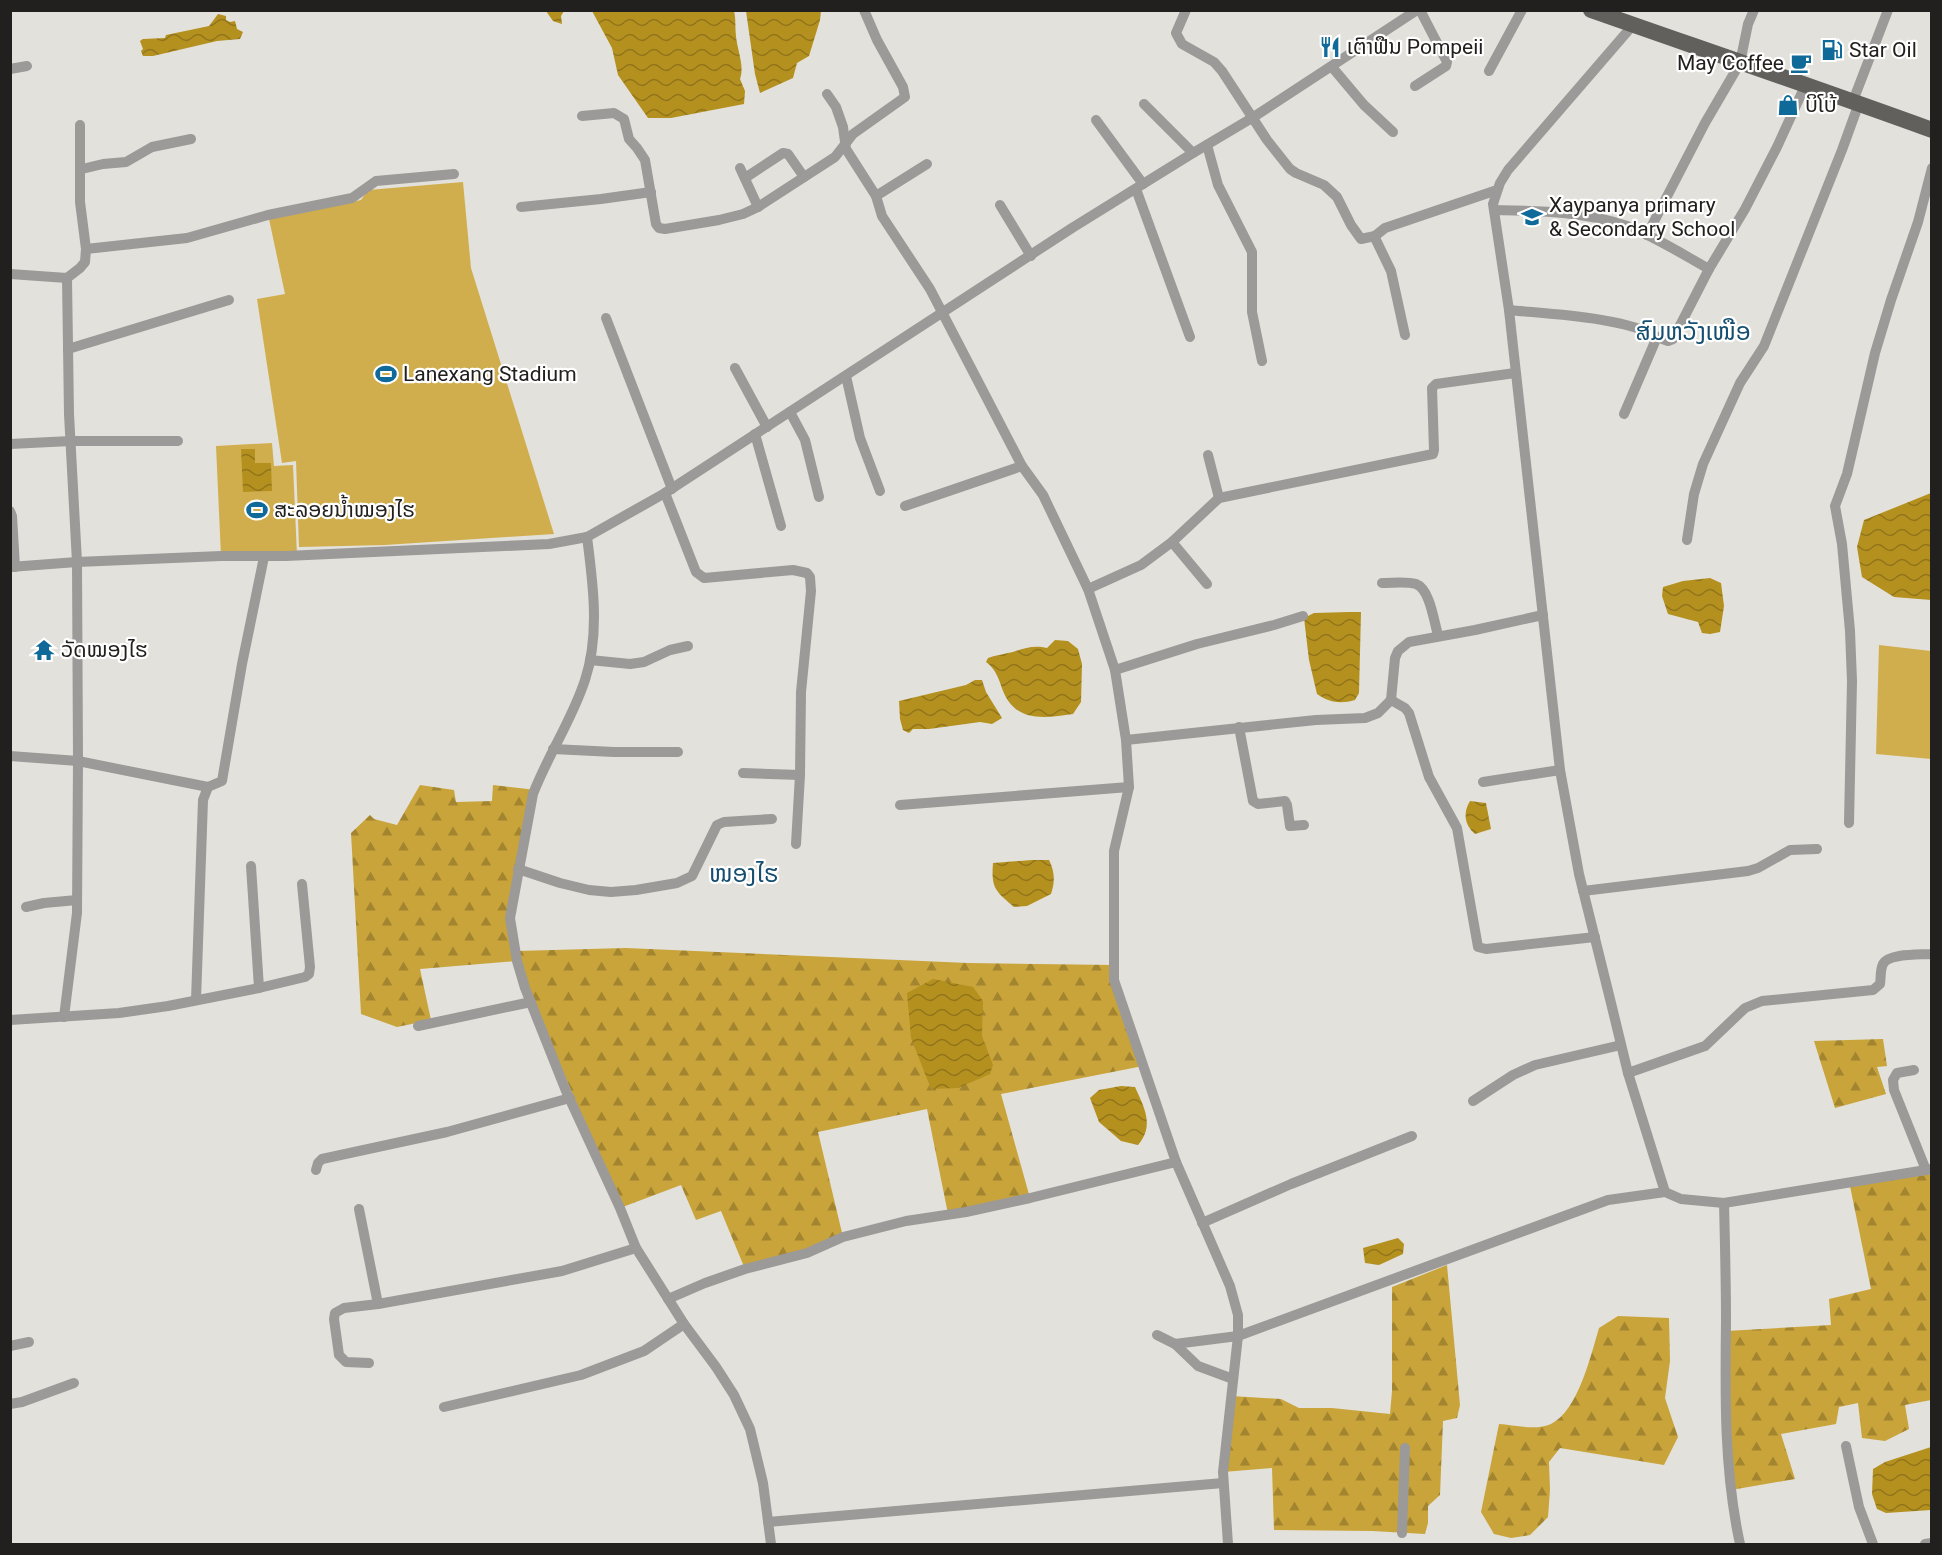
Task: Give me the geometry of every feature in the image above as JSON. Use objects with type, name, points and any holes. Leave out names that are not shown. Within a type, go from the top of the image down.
[{"type":"main road","points":[[1591,10],[1932,130]]},
{"type":"street","points":[[582,116],[614,113],[624,120],[629,139],[645,160],[656,224],[659,228],[665,229],[743,214],[758,207],[835,157],[853,134],[905,97],[903,87],[877,40],[864,10]]},
{"type":"street","points":[[1186,10],[1176,33],[1178,39],[1182,44],[1214,62],[1222,70],[1252,118],[1290,169],[1324,184],[1337,197],[1361,239],[1376,236],[1385,228],[1497,190]]},
{"type":"street","points":[[10,512],[13,567],[76,562],[221,556],[264,557],[549,544],[587,537],[668,491],[1031,256],[1419,10],[1447,62],[1446,66],[1415,86]]},
{"type":"street","points":[[1490,71],[1522,10]]},
{"type":"street","points":[[1647,235],[1705,123],[1740,63],[1748,24],[1754,10]]},
{"type":"street","points":[[1687,540],[1694,494],[1703,464],[1740,383],[1764,346],[1842,150],[1888,10]]},
{"type":"street","points":[[1633,25],[1508,170],[1497,190],[1493,204],[1509,310],[1560,770],[1583,891],[1621,1045],[1665,1192]]},
{"type":"street","points":[[10,69],[27,66]]},
{"type":"street","points":[[1332,67],[1364,105],[1393,132]]},
{"type":"street","points":[[1509,310],[1623,325],[1668,341],[1673,339],[1709,268],[1745,209],[1772,158],[1805,86]]},
{"type":"street","points":[[827,94],[836,107],[843,127],[845,145],[876,196],[882,216],[944,313],[1022,466],[1043,495],[1088,589],[1115,670],[1126,740],[1129,787],[1114,850],[1114,980],[1176,1162],[1230,1286],[1238,1315],[1238,1336],[1222,1483],[1228,1545]]},
{"type":"street","points":[[1144,104],[1193,153]]},
{"type":"street","points":[[1096,120],[1140,187],[1190,337]]},
{"type":"street","points":[[10,274],[67,278],[85,262],[87,249],[80,202],[82,169],[80,125]]},
{"type":"street","points":[[82,169],[126,162],[152,147],[191,139]]},
{"type":"street","points":[[1207,145],[1218,185],[1252,252],[1252,312],[1262,361]]},
{"type":"street","points":[[758,207],[742,173],[783,153],[788,154],[804,177]]},
{"type":"street","points":[[876,196],[927,164]]},
{"type":"street","points":[[1849,824],[1852,681],[1842,544],[1835,506],[1847,474],[1875,353],[1918,222],[1932,168]]},
{"type":"street","points":[[87,249],[187,237],[268,215],[352,198],[376,181],[454,174]]},
{"type":"street","points":[[521,207],[651,192]]},
{"type":"street","points":[[1000,205],[1031,256]]},
{"type":"street","points":[[1494,210],[1582,215],[1626,226],[1709,268]]},
{"type":"street","points":[[1376,236],[1391,271],[1406,335]]},
{"type":"street","points":[[64,1017],[77,900],[78,762],[76,562],[67,278]]},
{"type":"street","points":[[68,349],[229,300]]},
{"type":"street","points":[[606,318],[696,572],[704,578],[793,570],[807,573],[810,577],[811,591],[801,692],[796,844]]},
{"type":"street","points":[[1624,414],[1657,337]]},
{"type":"street","points":[[735,368],[767,427]]},
{"type":"street","points":[[1088,589],[1141,565],[1172,542],[1219,498],[1433,454],[1432,388],[1436,384],[1515,373]]},
{"type":"street","points":[[846,376],[860,438],[880,491]]},
{"type":"street","points":[[790,412],[805,440],[819,496]]},
{"type":"street","points":[[755,434],[781,526]]},
{"type":"street","points":[[10,444],[71,441],[178,441]]},
{"type":"street","points":[[1208,455],[1219,498]]},
{"type":"street","points":[[905,506],[1022,466]]},
{"type":"street","points":[[587,537],[592,577],[593,616],[590,660],[585,680],[533,794],[510,918],[517,961],[570,1098],[636,1248],[684,1324],[728,1386],[750,1429],[757,1451],[771,1545]]},
{"type":"street","points":[[1172,542],[1207,584]]},
{"type":"street","points":[[10,756],[78,762],[208,787],[222,780],[242,664],[264,557]]},
{"type":"street","points":[[1382,583],[1407,583],[1420,587],[1428,597],[1438,635]]},
{"type":"street","points":[[1126,740],[1239,727],[1365,718],[1378,713],[1391,700],[1395,658],[1398,651],[1408,642],[1543,615]]},
{"type":"street","points":[[1115,670],[1197,644],[1303,616]]},
{"type":"street","points":[[590,660],[630,664],[644,662],[670,650],[688,646]]},
{"type":"street","points":[[1391,700],[1406,708],[1409,713],[1429,777],[1457,828],[1478,947],[1486,949],[1595,937]]},
{"type":"street","points":[[1239,727],[1253,801],[1258,804],[1285,801],[1290,826],[1304,825]]},
{"type":"street","points":[[554,749],[678,752]]},
{"type":"street","points":[[1483,782],[1560,770]]},
{"type":"street","points":[[743,773],[800,775]]},
{"type":"street","points":[[196,1000],[203,800],[208,787]]},
{"type":"street","points":[[900,806],[1129,787]]},
{"type":"street","points":[[518,869],[560,883],[589,890],[611,892],[677,883],[692,876],[717,825],[724,822],[772,819]]},
{"type":"street","points":[[1583,891],[1748,872],[1790,850],[1817,849]]},
{"type":"street","points":[[251,866],[259,988]]},
{"type":"street","points":[[10,1020],[119,1013],[259,988],[305,977],[309,974],[310,967],[302,884]]},
{"type":"street","points":[[26,907],[77,900]]},
{"type":"street","points":[[1628,1073],[1705,1046],[1738,1013],[1752,1004],[1873,990],[1880,984],[1882,966],[1888,959],[1898,956],[1932,954]]},
{"type":"street","points":[[418,1026],[531,1002]]},
{"type":"street","points":[[1473,1101],[1513,1074],[1535,1065],[1621,1045]]},
{"type":"street","points":[[1175,1344],[1238,1336],[1608,1200],[1665,1192],[1675,1197],[1724,1203],[1929,1169],[1894,1090],[1893,1080],[1897,1073],[1914,1070]]},
{"type":"street","points":[[316,1170],[318,1162],[322,1159],[447,1132],[570,1098]]},
{"type":"street","points":[[1202,1223],[1412,1136]]},
{"type":"street","points":[[668,1299],[745,1269],[807,1253],[843,1237],[906,1221],[966,1212],[1030,1198],[1176,1162]]},
{"type":"street","points":[[1724,1203],[1728,1450],[1732,1509],[1740,1545]]},
{"type":"street","points":[[359,1209],[378,1304]]},
{"type":"street","points":[[369,1363],[346,1362],[339,1355],[335,1313],[344,1308],[562,1272],[636,1248]]},
{"type":"street","points":[[444,1407],[580,1375],[644,1351],[684,1324]]},
{"type":"street","points":[[1157,1335],[1175,1344],[1198,1366],[1233,1379]]},
{"type":"street","points":[[10,1346],[29,1342]]},
{"type":"street","points":[[10,1404],[22,1402],[74,1383]]},
{"type":"street","points":[[1846,1446],[1859,1507],[1873,1545]]},
{"type":"street","points":[[1401,1533],[1405,1448]]},
{"type":"street","points":[[768,1522],[1222,1483]]},
{"type":"street","points":[[1925,1545],[1932,1543]]},
{"type":"green space","points":[[420,785],[454,790],[456,802],[492,801],[493,785],[536,790],[513,922],[516,951],[626,948],[968,963],[1114,965],[1143,1066],[1001,1094],[1030,1198],[948,1214],[927,1109],[818,1132],[843,1237],[745,1269],[721,1211],[696,1220],[681,1185],[620,1208],[517,961],[420,969],[431,1020],[397,1027],[361,1014],[351,833],[370,815],[374,819],[397,825]]},
{"type":"green space","points":[[1883,1039],[1887,1066],[1877,1067],[1886,1094],[1835,1108],[1814,1041]]},
{"type":"green space","points":[[1931,1174],[1931,1400],[1905,1405],[1909,1429],[1885,1441],[1862,1438],[1858,1403],[1839,1407],[1836,1424],[1781,1434],[1795,1479],[1731,1490],[1726,1331],[1831,1325],[1829,1299],[1871,1289],[1850,1186]]},
{"type":"green space","points":[[1447,1265],[1460,1405],[1457,1418],[1443,1421],[1440,1495],[1428,1506],[1428,1523],[1425,1534],[1274,1530],[1272,1468],[1223,1472],[1231,1396],[1281,1399],[1299,1408],[1332,1408],[1390,1414],[1392,1287]]},
{"type":"green space","points":[[1618,1316],[1669,1318],[1670,1361],[1665,1398],[1678,1437],[1664,1465],[1560,1448],[1549,1462],[1548,1517],[1530,1535],[1511,1538],[1494,1534],[1481,1512],[1499,1424],[1539,1427],[1551,1424],[1560,1417],[1576,1395],[1599,1328]]},
{"type":"shaded area","name":"Lanexang Stadium","points":[[463,182],[471,268],[554,534],[385,545],[299,547],[296,461],[282,463],[257,299],[285,294],[269,219],[361,200],[368,190]]},
{"type":"shaded area","name":"ສະລອຍນ້ຳໝອງໄຮ","points":[[272,443],[274,466],[293,465],[297,555],[221,556],[216,446]]},
{"type":"shaded area","points":[[1879,645],[1931,651],[1931,759],[1876,754]]},
{"type":"water","points":[[546,11],[564,11],[561,16],[562,24],[553,21]]},
{"type":"water","points":[[592,11],[734,11],[741,64],[740,79],[745,91],[744,104],[671,118],[648,118],[618,75],[612,48]]},
{"type":"water","points":[[746,11],[821,11],[809,56],[797,63],[793,78],[760,93],[755,74]]},
{"type":"water","points":[[218,14],[226,16],[226,20],[230,22],[235,21],[237,29],[243,32],[240,39],[217,41],[153,56],[143,56],[140,41],[143,39],[165,38],[166,35],[209,26]]},
{"type":"water","points":[[241,449],[255,449],[255,463],[271,463],[272,491],[243,492]]},
{"type":"water","points":[[1931,493],[1931,600],[1894,597],[1862,577],[1857,547],[1864,520]]},
{"type":"water","points":[[1710,578],[1721,583],[1724,606],[1720,632],[1710,634],[1702,633],[1698,622],[1668,614],[1662,596],[1663,587],[1683,581]]},
{"type":"water","points":[[1361,612],[1359,693],[1355,700],[1345,702],[1326,699],[1317,694],[1309,660],[1304,618],[1314,613]]},
{"type":"water","points":[[1055,640],[1068,641],[1078,649],[1082,664],[1081,702],[1073,714],[1052,717],[1032,716],[1015,709],[1003,691],[995,671],[986,662],[988,658],[1026,648],[1047,648]]},
{"type":"water","points":[[975,680],[982,680],[986,692],[1002,718],[992,724],[980,722],[913,729],[909,733],[903,730],[899,701],[966,685]]},
{"type":"water","points":[[1470,801],[1486,803],[1491,829],[1475,834],[1471,830],[1466,818],[1466,810]]},
{"type":"water","points":[[1049,860],[1054,877],[1051,894],[1027,906],[1014,907],[1002,897],[994,884],[993,863]]},
{"type":"water","points":[[933,979],[973,987],[983,1001],[982,1036],[993,1065],[990,1074],[958,1088],[931,1089],[911,1038],[907,993]]},
{"type":"water","points":[[1121,1086],[1135,1087],[1144,1109],[1146,1131],[1138,1145],[1121,1141],[1099,1122],[1090,1098],[1099,1090]]},
{"type":"water","points":[[1398,1238],[1404,1244],[1403,1254],[1379,1265],[1365,1263],[1363,1248]]},
{"type":"water","points":[[1931,1447],[1931,1510],[1886,1513],[1877,1509],[1872,1494],[1873,1469],[1885,1462]]},
{"type":"place","name":"ເຕົາຟືນ Pompeii","points":[[1330,47]]},
{"type":"place","name":"Star Oil","points":[[1832,50]]},
{"type":"place","name":"May Coffee","points":[[1801,63]]},
{"type":"place","name":"ບິໂບ້","points":[[1788,105]]},
{"type":"place","name":"Xaypanya primary & Secondary School","points":[[1532,217]]},
{"type":"place","name":"Lanexang Stadium","points":[[386,374]]},
{"type":"place","name":"ສະລອຍນ້ຳໝອງໄຮ","points":[[257,510]]},
{"type":"place","name":"ວັດໝອງໄຮ","points":[[44,650]]},
{"type":"district","name":"ສົມຫວັງເໜືອ","points":[[1693,332]]},
{"type":"district","name":"ໜອງໄຮ","points":[[744,874]]}]
